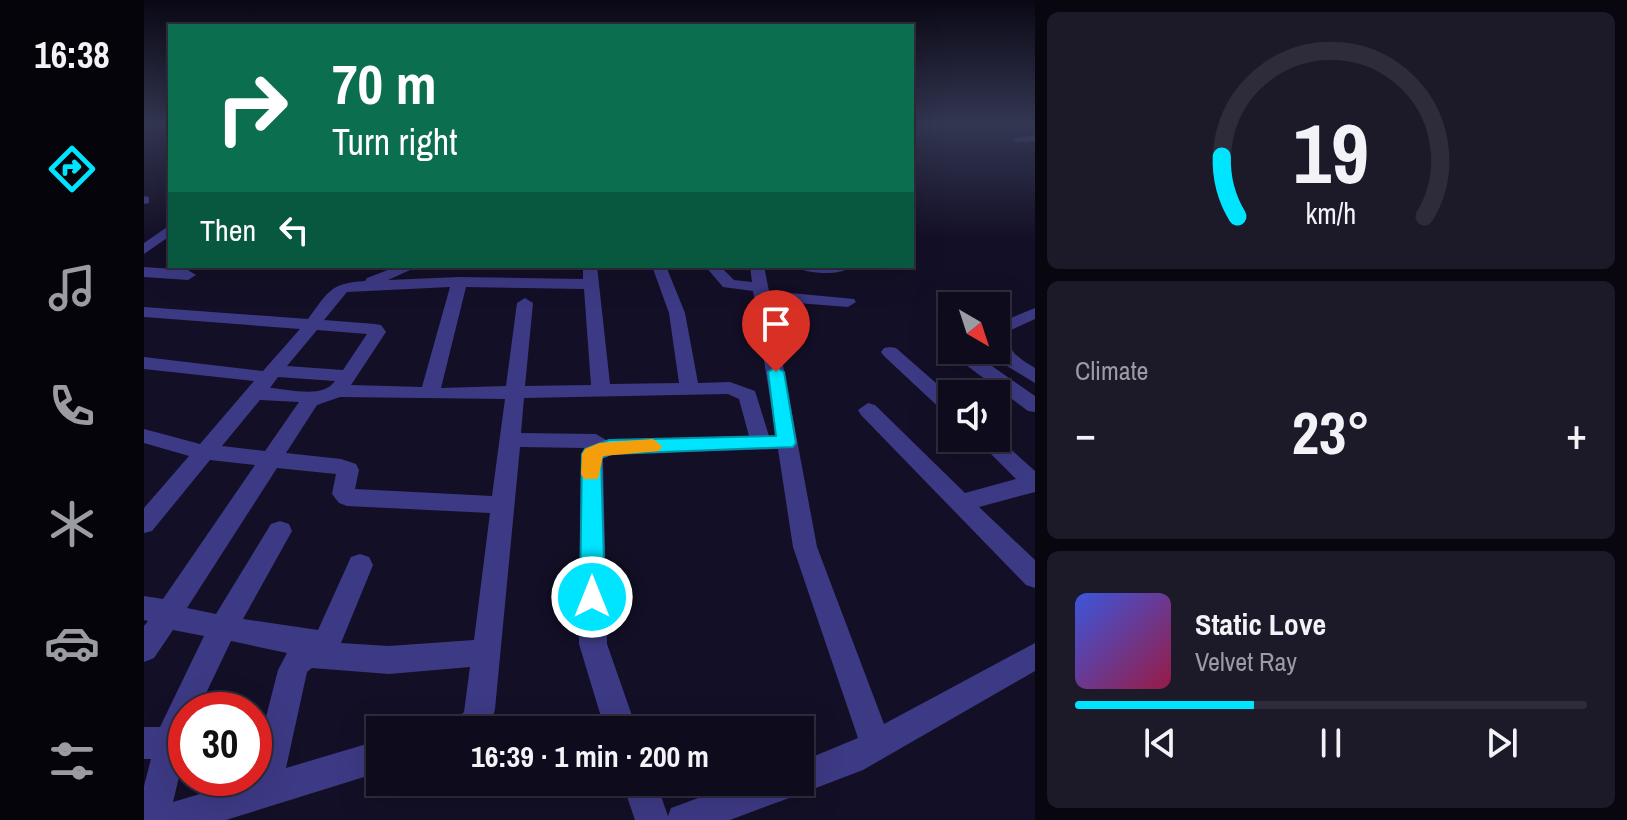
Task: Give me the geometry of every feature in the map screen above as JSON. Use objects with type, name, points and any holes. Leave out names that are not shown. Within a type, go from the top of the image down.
[{"type":"street","points":[[144,250],[168,231]]},
{"type":"street","points":[[144,524],[313,324],[337,291],[407,268]]},
{"type":"street","points":[[660,268],[677,313],[689,389]]},
{"type":"street","points":[[714,268],[729,284],[760,283],[848,302]]},
{"type":"street","points":[[144,272],[188,275]]},
{"type":"street","points":[[361,285],[387,287],[557,274],[592,275],[601,390]]},
{"type":"street","points":[[435,394],[431,386],[459,282]]},
{"type":"street","points":[[760,283],[805,547],[877,746]]},
{"type":"street","points":[[478,716],[525,303]]},
{"type":"street","points":[[144,312],[375,329],[377,332],[344,384],[310,401],[271,459],[157,610],[144,649]]},
{"type":"street","points":[[1035,313],[1001,328],[998,335],[999,348],[1006,356],[1035,377]]},
{"type":"street","points":[[890,352],[938,395]]},
{"type":"street","points":[[144,363],[264,380],[344,384],[435,394],[742,390],[748,395],[761,443]]},
{"type":"street","points":[[977,364],[1035,406]]},
{"type":"street","points":[[264,380],[305,396],[310,401]]},
{"type":"street","points":[[868,410],[1035,577]]},
{"type":"street","points":[[144,436],[203,452],[348,470],[343,494],[347,497],[503,505]]},
{"type":"street","points":[[509,440],[596,441]]},
{"type":"street","points":[[616,716],[593,644],[592,454],[609,447],[786,443]]},
{"type":"street","points":[[1001,452],[1034,482]]},
{"type":"street","points":[[961,503],[1034,482]]},
{"type":"street","points":[[152,820],[157,743],[177,720],[224,626],[280,531]]},
{"type":"street","points":[[272,757],[293,670],[298,660],[325,648],[360,565]]},
{"type":"street","points":[[157,610],[176,620],[224,626],[389,660],[487,652]]},
{"type":"street","points":[[814,773],[852,759],[1030,668]]},
{"type":"street","points":[[272,788],[366,760]]},
{"type":"street","points":[[170,820],[245,796]]},
{"type":"street","points":[[644,796],[652,820]]},
{"type":"street","points":[[683,820],[750,796]]},
{"type":"slow traffic","points":[[591,474],[592,454],[599,450],[653,446]]},
{"type":"route","points":[[592,597],[592,454],[609,447],[786,443],[776,372]]}]
